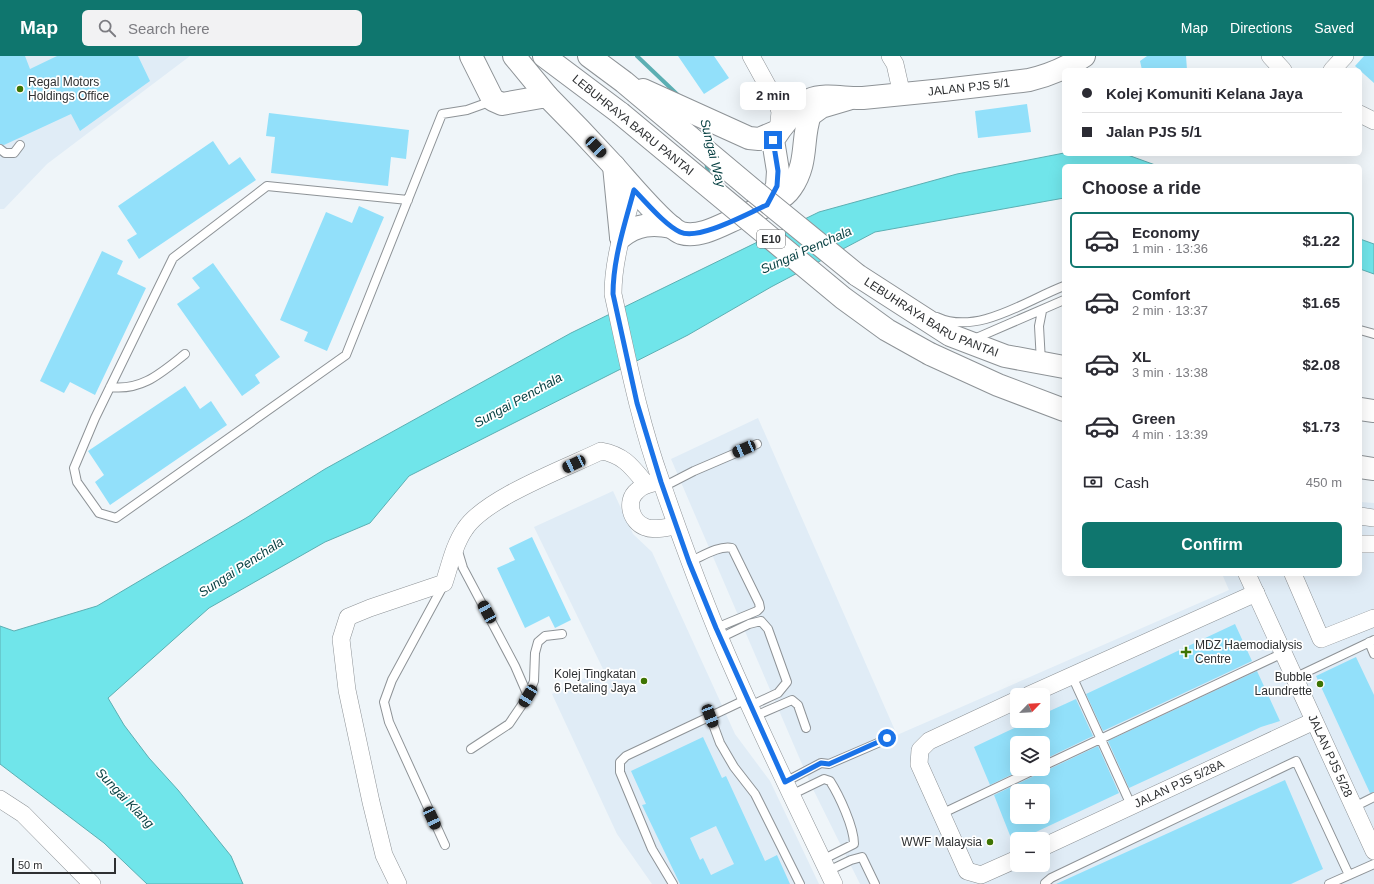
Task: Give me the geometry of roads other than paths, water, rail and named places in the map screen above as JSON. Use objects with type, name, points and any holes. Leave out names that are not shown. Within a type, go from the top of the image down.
[{"type":"main road","points":[[471,56],[493,100],[502,104],[547,96]]},
{"type":"main road","points":[[514,56],[547,96],[614,166],[634,190],[672,226]]},
{"type":"main road","name":"LEBUHRAYA BARU PANTAI","points":[[544,56],[620,113],[843,298],[888,330],[930,354],[998,385],[1062,409]]},
{"type":"main road","points":[[589,56],[624,82],[661,104],[749,138],[759,139],[778,131],[792,132],[797,135],[805,152]]},
{"type":"main road","name":"JALAN PJS 5/1","points":[[1066,68],[1084,56]]},
{"type":"main road","name":"JALAN PJS 5/1","points":[[808,100],[831,97],[848,99],[902,95],[1029,80],[1047,76],[1062,70]]},
{"type":"main road","name":"JALAN PJS 5/1","points":[[672,226],[681,233],[696,234],[709,230],[782,198],[791,188],[803,161],[808,120],[810,115],[821,108],[848,99]]},
{"type":"main road","points":[[767,205],[777,186],[778,171],[772,145],[773,140],[778,131],[808,100]]},
{"type":"main road","name":"LEBUHRAYA BARU PANTAI","points":[[661,104],[860,276],[950,335],[1005,356],[1062,367]]},
{"type":"main road","points":[[614,166],[621,237]]},
{"type":"main road","points":[[621,237],[630,230],[655,223],[672,226]]},
{"type":"main road","points":[[1362,410],[1374,411]]},
{"type":"main road","points":[[1362,467],[1374,469]]},
{"type":"street","points":[[751,56],[774,96],[780,112],[778,131]]},
{"type":"street","points":[[890,56],[895,64],[902,95]]},
{"type":"street","points":[[1270,56],[1281,68]]},
{"type":"street","points":[[1334,68],[1345,56]]},
{"type":"street","points":[[774,96],[793,101],[808,100]]},
{"type":"street","points":[[1362,115],[1374,121]]},
{"type":"street","points":[[634,190],[621,237],[613,282],[613,294],[637,403],[657,484],[676,526],[718,633],[750,707],[828,872]]},
{"type":"street","points":[[398,884],[384,855],[347,690],[341,639],[348,617],[444,583],[456,545],[465,528],[493,503],[517,490],[601,451],[614,453],[657,484]]},
{"type":"street","points":[[657,484],[636,491],[630,504],[634,518],[645,527],[652,529],[676,526]]},
{"type":"street","points":[[1362,544],[1374,544]]},
{"type":"street","name":"JALAN PJS 5/28","points":[[1248,576],[1374,851]]},
{"type":"street","points":[[1294,576],[1321,639],[1374,618]]},
{"type":"street","points":[[1045,688],[1256,593]]},
{"type":"street","points":[[1010,703],[929,741],[920,750],[919,764],[967,871],[981,875],[1010,862]]},
{"type":"street","name":"JALAN PJS 5/28A","points":[[1050,844],[1314,721]]},
{"type":"street","points":[[0,799],[23,814],[92,884]]},
{"type":"lane","points":[[408,200],[267,186],[173,258],[110,387],[74,468],[77,482],[99,513],[116,518],[346,355],[408,200],[442,114],[467,110],[493,100]]},
{"type":"lane","points":[[0,149],[4,153],[14,153],[20,145]]},
{"type":"lane","points":[[860,276],[906,299],[939,318],[960,322],[987,320],[1062,287]]},
{"type":"lane","points":[[968,342],[1062,301]]},
{"type":"lane","points":[[1041,363],[1039,326],[1042,311]]},
{"type":"lane","points":[[1362,331],[1374,334]]},
{"type":"lane","points":[[110,387],[123,388],[145,383],[185,354]]},
{"type":"lane","points":[[657,484],[694,471],[757,444]]},
{"type":"lane","points":[[456,545],[463,568],[515,666],[528,696]]},
{"type":"lane","points":[[689,562],[708,553],[728,547],[732,548],[759,603],[760,608],[757,611],[718,633]]},
{"type":"lane","points":[[444,583],[392,680],[384,702],[389,722],[445,845]]},
{"type":"lane","points":[[718,633],[761,621],[768,630],[787,682],[778,693],[750,707]]},
{"type":"lane","points":[[471,749],[509,724],[528,696],[534,681],[535,653],[538,642],[545,636],[562,634]]},
{"type":"lane","points":[[1294,678],[1371,641],[1374,654]]},
{"type":"lane","points":[[1050,763],[1283,653]]},
{"type":"lane","points":[[1072,676],[1131,805]]},
{"type":"lane","points":[[673,884],[652,849],[620,772],[620,762],[626,756],[710,716],[750,707],[792,700],[798,704],[806,728]]},
{"type":"lane","points":[[710,716],[720,743],[734,767],[756,794],[800,884]]},
{"type":"lane","points":[[788,788],[821,763],[829,764],[887,738]]},
{"type":"lane","points":[[1045,883],[1051,878],[1296,761],[1349,875]]},
{"type":"lane","points":[[941,814],[1021,776]]},
{"type":"lane","points":[[788,788],[824,779],[830,781],[836,790],[854,835],[854,844],[828,872]]},
{"type":"lane","points":[[1354,807],[1374,797]]},
{"type":"lane","points":[[828,872],[851,860],[862,857],[875,884]]},
{"type":"lane","points":[[1329,884],[1374,864]]},
{"type":"water","points":[[1062,153],[1062,156],[1130,156],[1152,164],[1062,164],[1062,198],[875,232],[771,287],[688,335],[409,476],[370,523],[325,542],[209,608],[108,698],[124,725],[149,758],[178,790],[231,856],[243,884],[147,884],[104,843],[0,764],[0,626],[14,631],[97,606],[246,518],[325,469],[571,333],[819,212],[957,174]]},
{"type":"water","points":[[1362,240],[1374,244],[1374,274],[1362,270]]},
{"type":"waterway","name":"Sungai Way","points":[[637,56],[680,97]]},
{"type":"waterway","name":"Sungai Way","points":[[706,162],[709,177]]},
{"type":"place","name":"Regal Motors Holdings Office","points":[[20,89]]},
{"type":"place","name":"MDZ Haemodialysis Centre","points":[[1186,652]]},
{"type":"place","name":"Kolej Tingkatan 6 Petaling Jaya","points":[[644,681]]},
{"type":"place","name":"Bubble Laundrette","points":[[1320,684]]},
{"type":"place","name":"WWF Malaysia","points":[[990,842]]},
{"type":"water label","name":"Sungai Penchala","points":[[806,250]]},
{"type":"water label","name":"Sungai Penchala","points":[[518,400]]},
{"type":"water label","name":"Sungai Penchala","points":[[241,567]]},
{"type":"water label","name":"Sungai Klang","points":[[125,798]]}]
